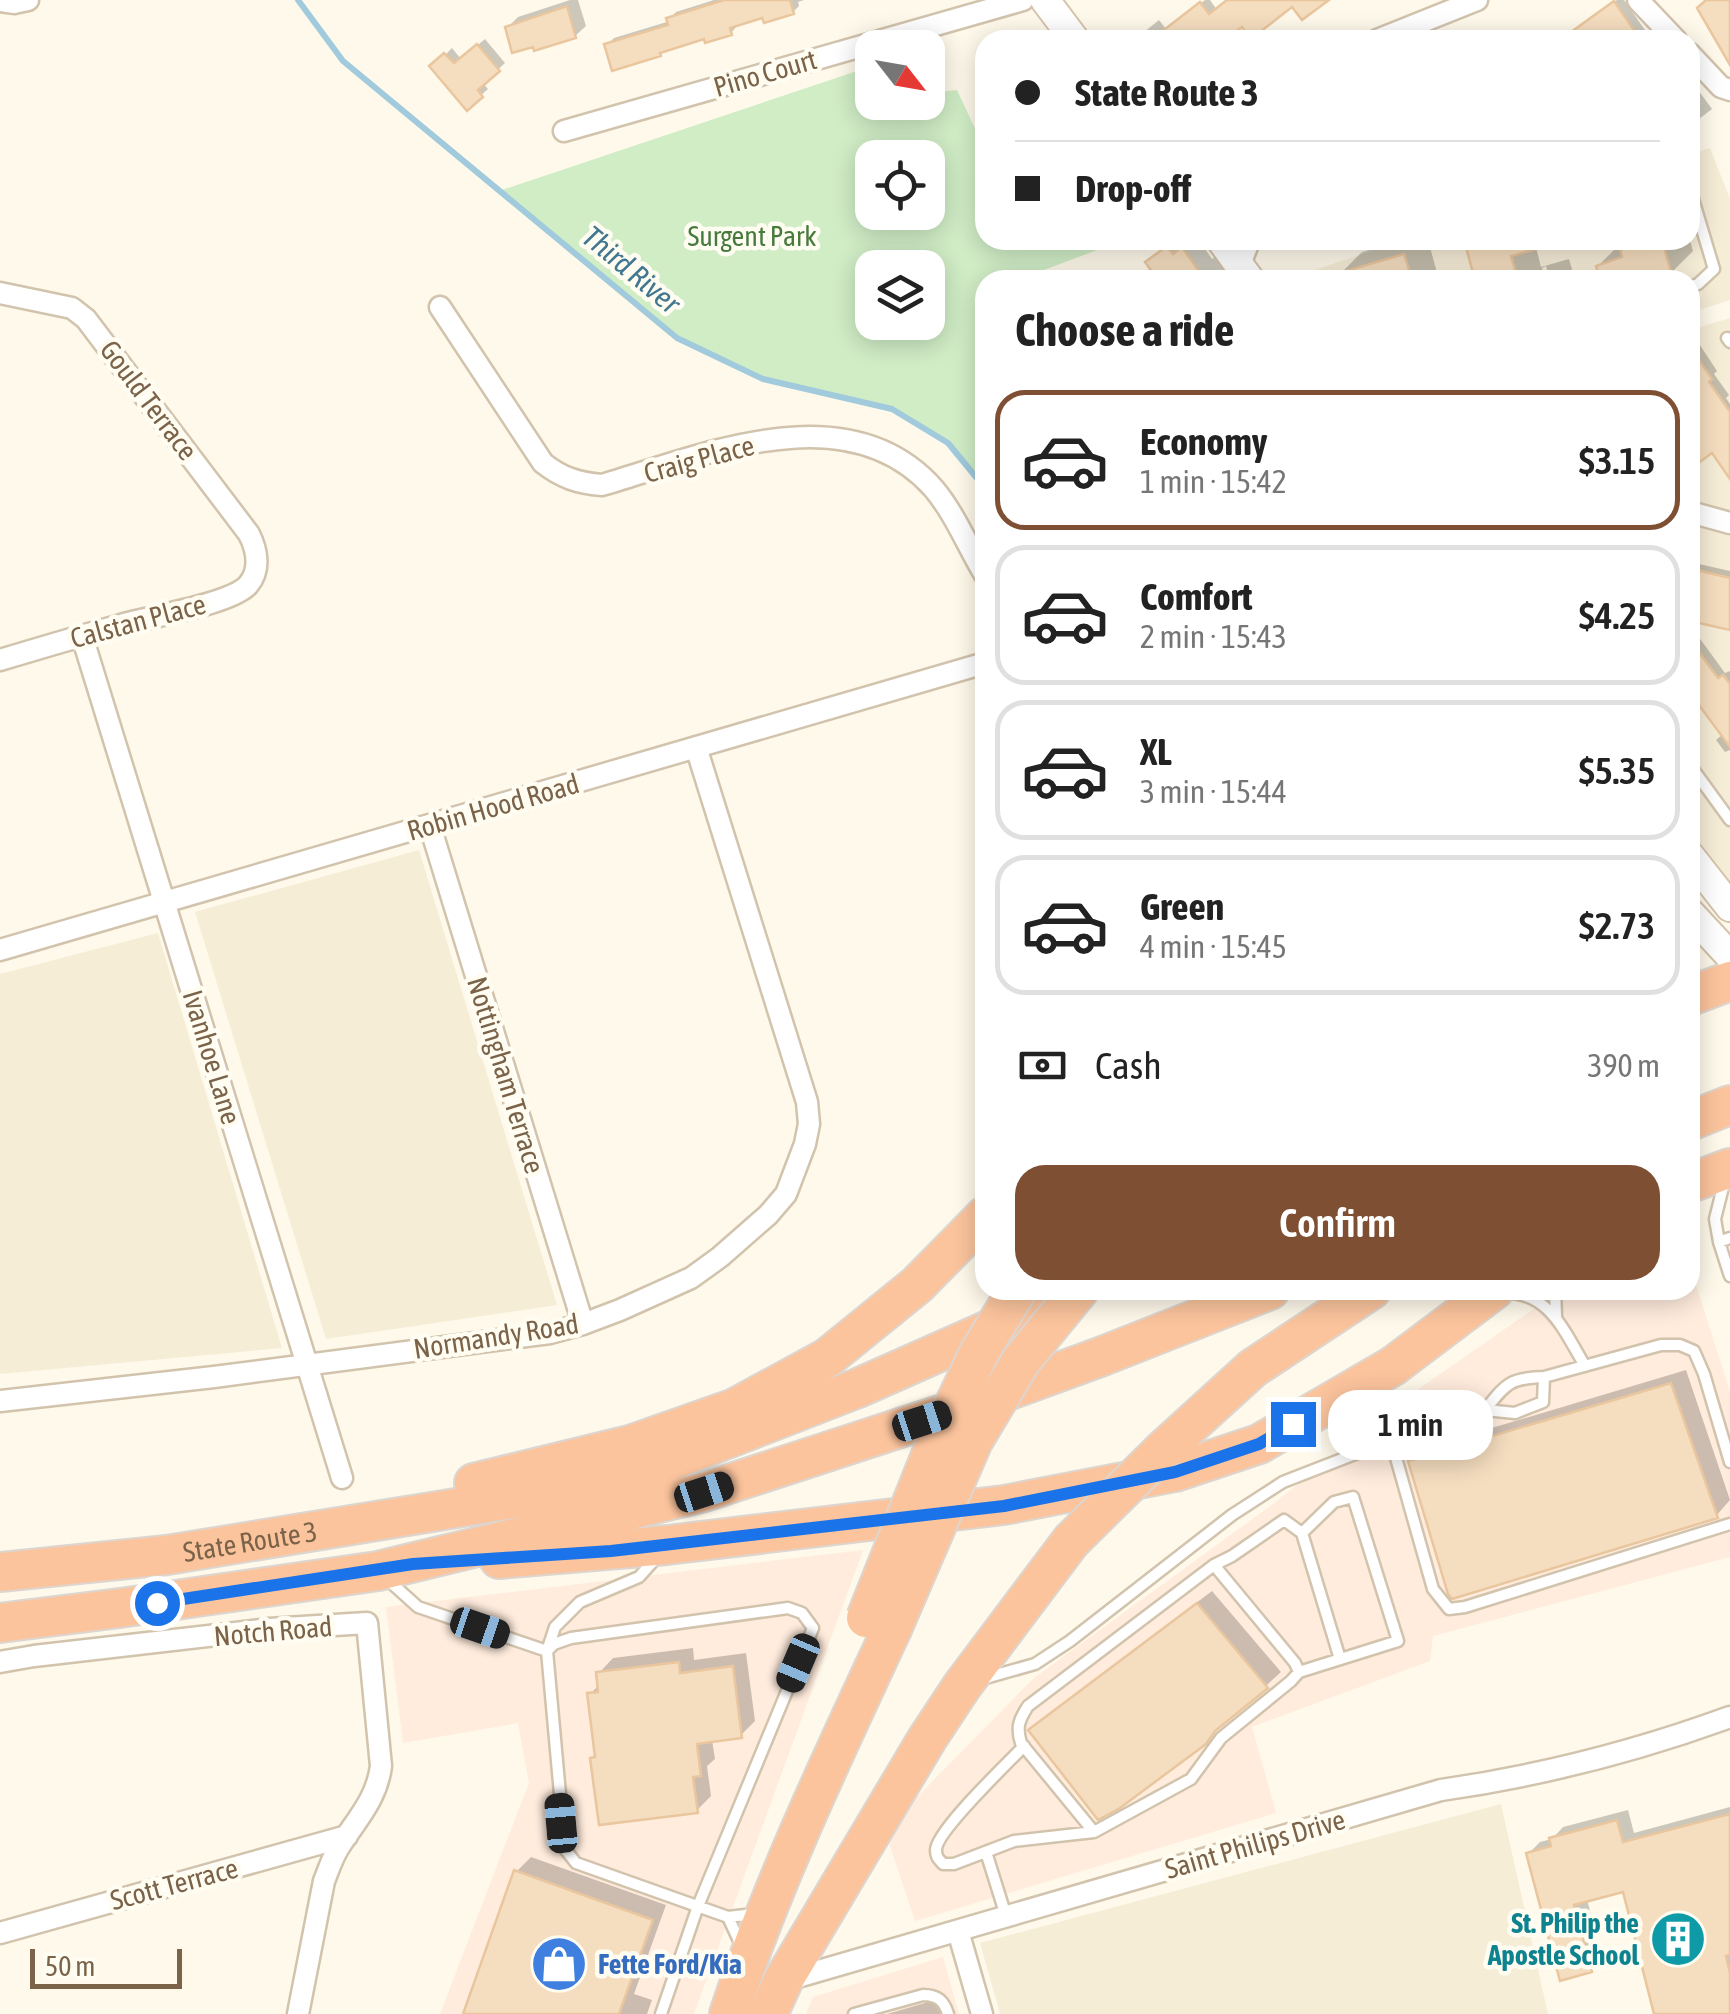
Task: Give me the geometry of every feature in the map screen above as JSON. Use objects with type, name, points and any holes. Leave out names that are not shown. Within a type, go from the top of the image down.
[{"type":"highway","points":[[1700,992],[1730,981]]},
{"type":"highway","points":[[1700,1118],[1728,1106]]},
{"type":"highway","points":[[1700,1179],[1730,1168]]},
{"type":"highway","points":[[380,1521],[424,1495],[630,1444],[735,1408],[827,1358],[917,1285],[975,1226]]},
{"type":"highway","points":[[729,2014],[879,1624],[935,1444],[979,1353],[1011,1300]]},
{"type":"highway","name":"State Route 3","points":[[0,1572],[166,1556],[555,1492],[647,1470],[858,1388],[1056,1300]]},
{"type":"highway","points":[[879,1624],[973,1440],[1022,1361],[1071,1300]]},
{"type":"highway","points":[[396,1568],[704,1492],[958,1409],[1245,1300]]},
{"type":"highway","points":[[775,1998],[927,1739],[1071,1541],[1253,1368],[1355,1300]]},
{"type":"highway","points":[[396,1568],[611,1551],[1004,1506],[1175,1472],[1259,1444],[1394,1366],[1481,1300]]},
{"type":"highway","name":"State Route 3","points":[[0,1623],[396,1568]]},
{"type":"main road","points":[[1045,0],[1067,30]]},
{"type":"main road","points":[[1700,868],[1730,906]]},
{"type":"main road","points":[[1700,924],[1730,956]]},
{"type":"street","points":[[0,1],[28,0]]},
{"type":"street","name":"Pino Court","points":[[564,131],[1023,0]]},
{"type":"street","points":[[1401,30],[1477,0]]},
{"type":"street","points":[[1638,0],[1666,30]]},
{"type":"street","points":[[1700,64],[1730,90]]},
{"type":"street","name":"Gould Terrace","points":[[0,294],[72,308],[86,319],[249,534],[256,560]]},
{"type":"street","name":"Craig Place","points":[[440,307],[543,462],[559,476],[602,486],[773,439],[829,437],[860,443],[890,456],[934,489],[975,558]]},
{"type":"street","points":[[1700,515],[1730,523]]},
{"type":"street","name":"Calstan Place","points":[[0,660],[230,597],[248,585],[256,560]]},
{"type":"street","name":"Ivanhoe Lane","points":[[82,636],[342,1478]]},
{"type":"street","name":"Robin Hood Road","points":[[0,950],[975,666]]},
{"type":"street","name":"Normandy Road","points":[[0,1401],[550,1333],[620,1310],[691,1278],[768,1215],[786,1194],[810,1124],[796,1064],[696,747]]},
{"type":"street","name":"Nottingham Terrace","points":[[430,826],[583,1324]]},
{"type":"street","name":"Notch Road","points":[[0,1662],[269,1630],[367,1623],[381,1766],[374,1795],[347,1836]]},
{"type":"street","name":"Saint Philips Drive","points":[[775,1998],[958,1931],[1441,1790],[1640,1747],[1730,1716]]},
{"type":"street","points":[[298,2014],[324,1881],[347,1836]]},
{"type":"street","name":"Scott Terrace","points":[[0,1933],[347,1836]]},
{"type":"street","points":[[958,1931],[982,2014]]},
{"type":"lane","points":[[1700,222],[1714,269],[1700,282]]},
{"type":"lane","points":[[1700,779],[1730,820]]},
{"type":"lane","points":[[1730,1168],[1715,1219],[1724,1240],[1730,1276]]},
{"type":"lane","points":[[1534,1300],[1556,1316],[1584,1366]]},
{"type":"lane","points":[[1555,1300],[1556,1316]]},
{"type":"lane","points":[[1485,1410],[1506,1384],[1661,1345],[1680,1345],[1694,1351],[1704,1374],[1730,1462]]},
{"type":"lane","points":[[962,1686],[1036,1664],[1070,1642],[1232,1515],[1283,1482],[1391,1440],[1485,1410],[1515,1413],[1542,1402],[1544,1377]]},
{"type":"lane","points":[[1391,1440],[1433,1589],[1449,1610],[1730,1524]]},
{"type":"lane","points":[[1024,1746],[938,1841],[936,1851],[944,1864],[1014,1842],[1094,1832],[1191,1779],[1221,1738],[1299,1672],[1398,1640],[1353,1497],[1334,1502],[1302,1533]]},
{"type":"lane","points":[[1094,1832],[1024,1746],[1017,1730],[1020,1719],[1028,1706],[1214,1565],[1284,1520],[1302,1533],[1340,1659]]},
{"type":"lane","points":[[667,1545],[640,1576],[580,1602],[555,1628],[547,1651],[565,1849],[576,1863],[728,1917],[771,1898]]},
{"type":"lane","points":[[1214,1565],[1296,1662],[1299,1672]]},
{"type":"lane","points":[[396,1568],[418,1607],[547,1651]]},
{"type":"lane","points":[[547,1651],[571,1638],[788,1608],[802,1613],[813,1628],[698,1906],[661,2014]]},
{"type":"lane","points":[[986,1852],[1006,1917]]},
{"type":"lane","points":[[728,1917],[747,1959]]},
{"type":"lane","points":[[854,2014],[932,1995],[945,2004],[948,2014]]},
{"type":"shaded area","points":[[1710,148],[1730,199],[1730,300],[1700,310],[1700,270],[1315,270],[1374,250],[1700,250],[1700,151]]},
{"type":"shaded area","points":[[1730,318],[1730,888],[1700,846],[1700,327]]},
{"type":"shaded area","points":[[419,850],[557,1305],[326,1339],[195,912]]},
{"type":"shaded area","points":[[158,933],[282,1348],[0,1374],[0,974]]},
{"type":"shaded area","points":[[1700,1298],[1730,1392],[1730,1557],[1433,1636],[1430,1661],[1252,1727],[1276,1813],[915,1921],[888,1840],[914,1800],[1034,1678],[1273,1504],[1423,1386],[1547,1300]]},
{"type":"shaded area","points":[[863,1550],[694,2014],[440,2014],[529,1783],[518,1723],[403,1743],[386,1607]]},
{"type":"shaded area","points":[[1501,1804],[1548,2014],[1000,2014],[980,1943]]},
{"type":"shaded area","points":[[943,1957],[959,2014],[806,2014],[813,1997]]},
{"type":"green space","name":"Surgent Park","points":[[855,72],[855,120],[945,120],[945,91],[957,90],[975,129],[975,250],[1097,250],[1044,270],[975,270],[975,476],[948,443],[892,409],[763,379],[677,338],[499,191]]},
{"type":"building","points":[[724,0],[790,0],[794,14],[730,28],[732,35],[705,43],[704,39],[612,71],[604,44],[668,25],[666,18]]},
{"type":"building","points":[[1227,0],[1329,0],[1302,20],[1292,7],[1263,30],[1164,30],[1200,2],[1209,14]]},
{"type":"building","points":[[1706,0],[1730,0],[1730,65],[1697,8]]},
{"type":"building","points":[[1614,1],[1634,30],[1574,30]]},
{"type":"building","points":[[567,6],[576,38],[534,51],[533,47],[512,53],[505,27]]},
{"type":"building","points":[[477,44],[500,71],[478,90],[483,97],[467,111],[429,66],[444,53],[454,63]]},
{"type":"building","points":[[1162,250],[1173,254],[1184,250],[1198,270],[1151,270],[1145,262]]},
{"type":"building","points":[[1467,250],[1532,250],[1511,256],[1515,270],[1472,270]]},
{"type":"building","points":[[1620,250],[1665,250],[1670,270],[1597,270],[1596,266],[1622,257]]},
{"type":"building","points":[[1404,254],[1409,270],[1349,270]]},
{"type":"building","points":[[1700,362],[1730,412],[1730,479],[1712,453],[1700,462]]},
{"type":"building","points":[[1700,571],[1730,578],[1730,630],[1700,623]]},
{"type":"building","points":[[1700,654],[1718,678],[1723,675],[1730,684],[1730,747],[1700,706]]},
{"type":"building","points":[[1671,1383],[1718,1518],[1452,1599],[1408,1461]]},
{"type":"building","points":[[1197,1603],[1268,1688],[1215,1731],[1206,1744],[1098,1820],[1028,1730]]},
{"type":"building","points":[[679,1662],[680,1673],[733,1666],[742,1738],[697,1744],[701,1776],[693,1777],[698,1813],[599,1825],[587,1693],[598,1692],[596,1672]]},
{"type":"building","name":"St. Philip the Apostle School","points":[[1730,1814],[1730,1955],[1726,1956],[1730,2014],[1654,2014],[1623,1892],[1574,1905],[1592,1972],[1560,1981],[1526,1853],[1551,1846],[1549,1838],[1617,1820],[1623,1842]]},
{"type":"building","name":"Fette Ford/Kia","points":[[514,1870],[653,1920],[619,2014],[463,2014]]},
{"type":"waterway","name":"Third River","points":[[298,0],[343,61],[677,338],[763,379],[892,409],[948,443],[975,476]]},
{"type":"place","name":"St. Philip the Apostle School","points":[[1678,1939]]},
{"type":"place","name":"Fette Ford/Kia","points":[[559,1964]]},
{"type":"route","points":[[157,1603],[413,1564],[611,1551],[1004,1506],[1175,1472],[1259,1444],[1293,1424]]}]
